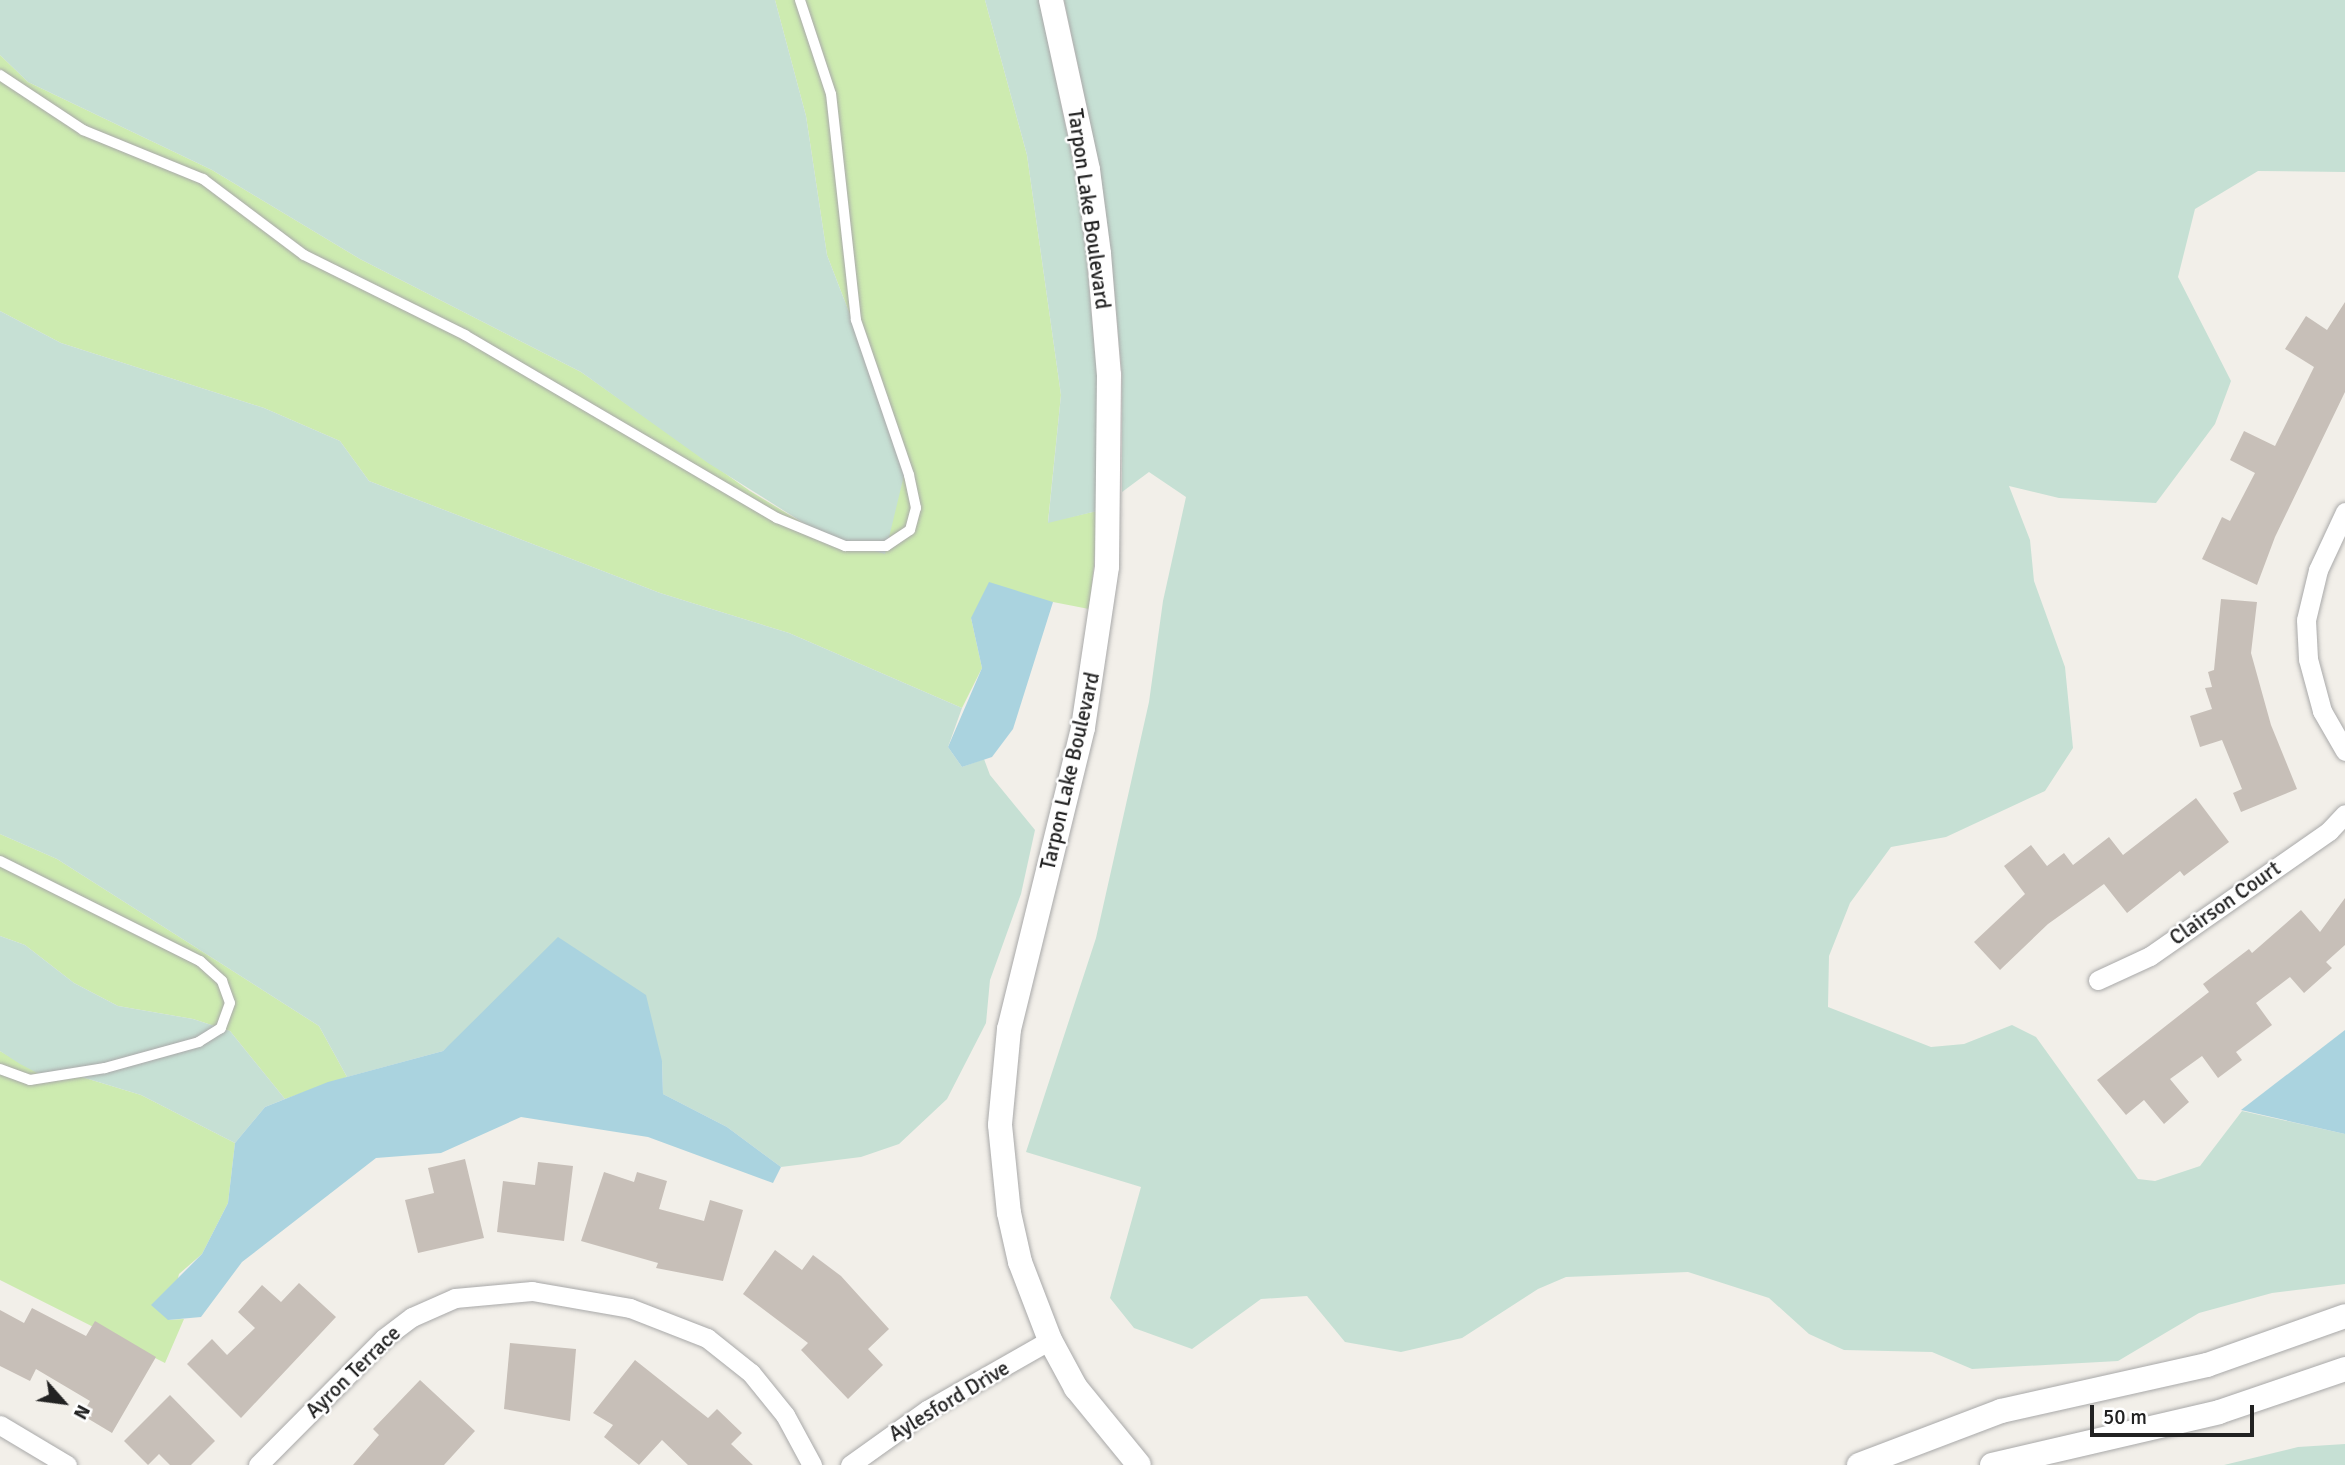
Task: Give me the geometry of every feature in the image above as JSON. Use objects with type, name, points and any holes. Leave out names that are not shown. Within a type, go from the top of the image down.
[{"type":"street","name":"Tarpon Lake Boulevard","points":[[1051,0],[1088,170],[1099,254],[1111,466],[1107,568],[1083,728],[1019,978],[1001,1087],[1009,1213],[1020,1262],[1050,1340],[1076,1388],[1139,1465]]},
{"type":"street","points":[[2345,512],[2318,570],[2306,620],[2308,659],[2322,711],[2345,751]]},
{"type":"street","name":"Clairson Court","points":[[2098,980],[2150,956],[2329,831],[2345,814]]},
{"type":"street","name":"Ayron Terrace","points":[[258,1465],[384,1338],[412,1317],[455,1298],[532,1291],[630,1308],[707,1338],[751,1373],[785,1415],[812,1465]]},
{"type":"street","points":[[1859,1465],[2001,1411],[2207,1365],[2345,1316]]},
{"type":"street","name":"Aylesford Drive","points":[[850,1465],[927,1410],[1050,1340]]},
{"type":"street","points":[[1992,1465],[2219,1412],[2345,1369]]},
{"type":"street","points":[[0,1425],[67,1465]]},
{"type":"lane","points":[[0,75],[83,130],[203,179],[304,255],[454,329],[777,518],[845,546],[886,546],[910,530],[916,508],[909,475],[856,320],[831,94],[800,0]]},
{"type":"lane","points":[[0,861],[200,961],[222,981],[230,1003],[221,1028],[199,1042],[105,1068],[30,1080],[0,1069]]},
{"type":"green space","points":[[0,0],[775,0],[806,116],[827,255],[907,463],[885,554],[826,537],[708,463],[581,372],[360,259],[212,170],[28,82],[0,55]]},
{"type":"green space","points":[[775,0],[985,0],[1027,155],[1061,395],[1048,522],[1097,511],[1089,609],[1053,602],[971,618],[982,668],[962,708],[789,633],[660,593],[369,481],[340,441],[264,408],[61,343],[0,311],[0,55],[28,82],[212,170],[360,259],[581,372],[750,491],[826,537],[907,463],[827,255],[806,116]]},
{"type":"green space","points":[[985,0],[1039,0],[1075,171],[1086,254],[1097,374],[1097,511],[1048,523],[1061,395],[1027,155]]},
{"type":"green space","points":[[1064,0],[2345,0],[2345,172],[2258,171],[2195,209],[2178,277],[2231,381],[2215,424],[2156,503],[2059,498],[2009,486],[2030,540],[2034,581],[2065,667],[2073,748],[2045,791],[1946,837],[1891,847],[1850,903],[1829,956],[1828,1007],[1931,1047],[1964,1044],[2012,1025],[2036,1037],[2138,1179],[2155,1181],[2200,1166],[2242,1111],[2345,1134],[2345,1284],[2272,1293],[2199,1313],[2118,1361],[1972,1369],[1932,1352],[1844,1350],[1809,1334],[1769,1298],[1688,1272],[1566,1277],[1538,1289],[1462,1338],[1401,1352],[1345,1342],[1307,1296],[1261,1299],[1192,1349],[1134,1328],[1110,1298],[1141,1187],[1026,1152],[1096,938],[1149,702],[1163,601],[1186,497],[1149,472],[1122,492],[1122,375],[1111,254],[1100,169]]},
{"type":"green space","points":[[0,311],[61,343],[264,408],[340,441],[369,481],[660,593],[789,633],[962,708],[948,747],[962,767],[984,759],[990,775],[1035,830],[1021,894],[990,980],[986,1023],[947,1099],[899,1144],[861,1157],[781,1167],[727,1127],[663,1094],[662,1061],[489,1011],[443,1051],[347,1077],[319,1026],[57,859],[0,834]]},
{"type":"green space","points":[[0,834],[57,859],[319,1026],[347,1077],[285,1099],[230,1031],[193,1019],[118,1006],[74,983],[25,945],[0,936]]},
{"type":"green space","points":[[0,936],[25,945],[74,983],[118,1006],[193,1019],[230,1031],[285,1099],[265,1107],[235,1143],[141,1095],[82,1077],[49,1079],[20,1064],[0,1051]]},
{"type":"green space","points":[[0,1051],[49,1079],[82,1077],[141,1095],[235,1143],[228,1203],[202,1254],[179,1274],[168,1320],[184,1319],[165,1363],[0,1280]]},
{"type":"green space","points":[[2345,1444],[2345,1465],[2224,1465],[2298,1447]]},
{"type":"water","points":[[989,582],[1053,602],[1013,729],[992,757],[962,767],[948,747],[982,668],[971,618]]},
{"type":"water","points":[[558,937],[646,995],[662,1061],[663,1094],[727,1127],[781,1167],[773,1183],[648,1137],[521,1117],[441,1153],[376,1158],[242,1262],[201,1317],[168,1320],[151,1305],[202,1254],[228,1203],[235,1143],[265,1107],[328,1082],[443,1051]]},
{"type":"water","points":[[2345,1030],[2345,1134],[2241,1110]]},
{"type":"building","points":[[2345,302],[2345,392],[2275,537],[2257,585],[2202,559],[2222,517],[2230,521],[2255,473],[2230,460],[2244,431],[2275,446],[2314,367],[2285,349],[2306,316],[2327,330]]},
{"type":"building","points":[[2221,599],[2257,602],[2251,653],[2271,725],[2297,789],[2241,812],[2233,793],[2242,789],[2222,740],[2200,747],[2190,716],[2212,709],[2205,688],[2212,687],[2208,672],[2214,670]]},
{"type":"building","points":[[2196,798],[2229,842],[2184,876],[2180,871],[2127,913],[2104,884],[2048,924],[2000,970],[1974,942],[2025,894],[2004,866],[2031,845],[2047,866],[2064,853],[2073,865],[2109,837],[2123,855]]},
{"type":"building","points":[[2345,898],[2345,945],[2326,962],[2332,968],[2304,993],[2290,977],[2256,1003],[2272,1025],[2236,1052],[2242,1060],[2218,1078],[2202,1056],[2170,1079],[2189,1102],[2164,1124],[2144,1100],[2126,1115],[2097,1080],[2209,992],[2203,984],[2249,949],[2252,953],[2301,910],[2320,932]]},
{"type":"building","points":[[465,1159],[484,1238],[418,1253],[405,1200],[434,1193],[428,1168]]},
{"type":"building","points":[[538,1162],[573,1166],[564,1241],[497,1232],[503,1181],[535,1185]]},
{"type":"building","points":[[604,1172],[634,1182],[637,1172],[667,1181],[659,1209],[704,1221],[710,1200],[743,1210],[723,1281],[656,1268],[658,1263],[581,1241]]},
{"type":"building","points":[[775,1250],[802,1270],[813,1255],[841,1276],[889,1329],[868,1349],[883,1365],[848,1399],[801,1350],[808,1343],[743,1294]]},
{"type":"building","points":[[299,1283],[336,1317],[241,1418],[187,1364],[212,1339],[227,1355],[255,1328],[238,1312],[262,1285],[281,1302]]},
{"type":"building","points":[[32,1308],[86,1336],[95,1321],[156,1357],[112,1433],[82,1415],[90,1401],[36,1369],[30,1381],[0,1366],[0,1310],[24,1323]]},
{"type":"building","points":[[510,1343],[576,1349],[570,1421],[504,1409]]},
{"type":"building","points":[[635,1360],[708,1418],[717,1409],[742,1433],[731,1444],[753,1465],[688,1465],[662,1440],[639,1465],[604,1437],[613,1425],[593,1413]]},
{"type":"building","points":[[420,1380],[475,1431],[444,1465],[353,1465],[379,1435],[373,1429]]},
{"type":"building","points":[[170,1395],[215,1441],[191,1465],[170,1465],[159,1454],[148,1465],[124,1441]]}]
